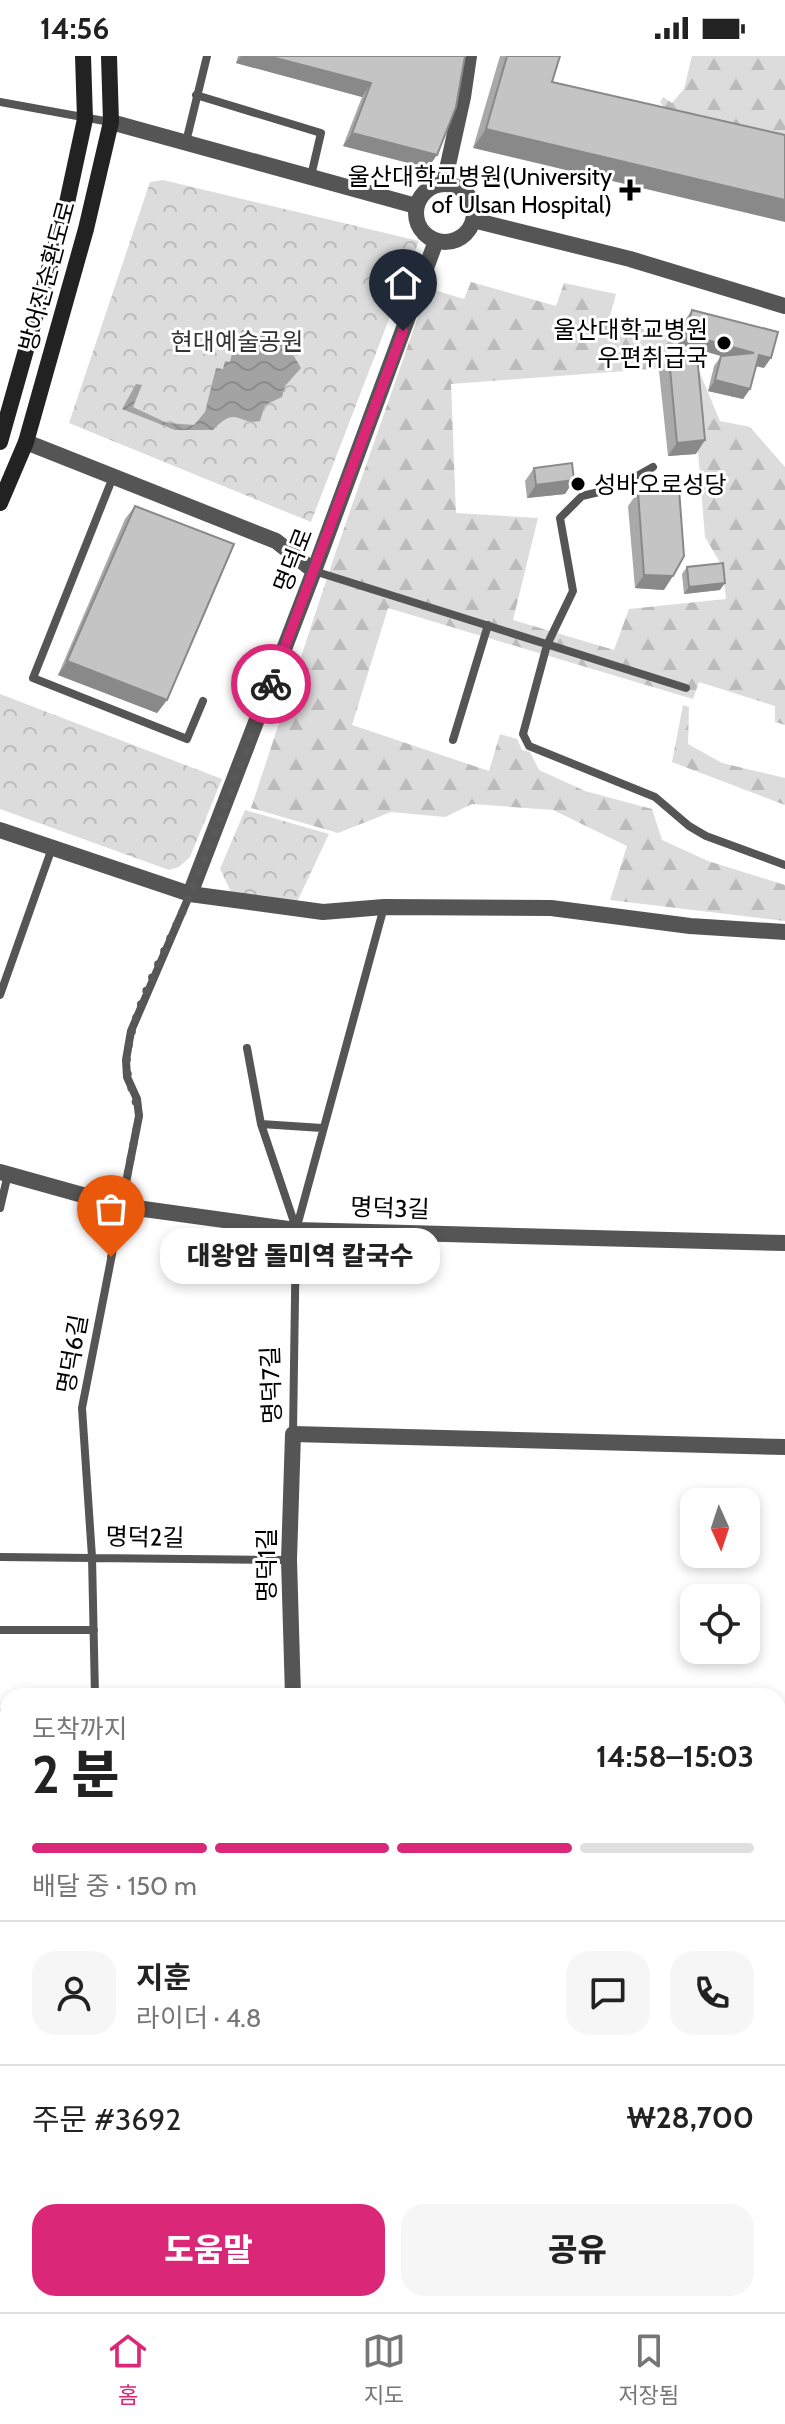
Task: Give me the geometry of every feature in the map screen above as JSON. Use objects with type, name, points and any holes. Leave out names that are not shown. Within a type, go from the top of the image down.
[{"type":"main road","name":"방어진순환도로","points":[[0,442],[65,212],[85,119],[83,56]]},
{"type":"main road","name":"방어진순환도로","points":[[0,503],[26,442],[86,229],[111,122],[109,56]]},
{"type":"street","points":[[444,183],[469,56]]},
{"type":"street","points":[[111,122],[416,206]]},
{"type":"street","points":[[444,183],[468,195],[474,211],[473,220],[463,236],[455,240],[436,241],[417,224],[416,206],[426,190],[444,183]]},
{"type":"street","points":[[473,220],[630,259],[785,306]]},
{"type":"street","name":"명덕로","points":[[190,894],[436,241]]},
{"type":"street","points":[[26,442],[276,541],[314,571]]},
{"type":"street","points":[[0,830],[190,894],[323,912],[384,907],[551,908],[690,926],[785,932]]},
{"type":"street","name":"명덕3길","points":[[4,1173],[122,1206],[296,1230],[785,1243]]},
{"type":"street","name":"명덕7길","points":[[293,1434],[785,1447]]},
{"type":"street","name":"명덕1길","points":[[293,1434],[289,1560],[293,1688]]},
{"type":"lane","points":[[186,142],[207,56]]},
{"type":"lane","points":[[196,95],[321,133],[310,177]]},
{"type":"lane","points":[[0,102],[111,122]]},
{"type":"lane","points":[[653,467],[616,488],[582,496],[560,518],[573,591],[547,645],[523,734],[529,746],[655,797],[706,836],[785,865]]},
{"type":"lane","points":[[113,477],[33,678],[187,739],[203,701]]},
{"type":"lane","points":[[314,571],[686,688]]},
{"type":"lane","points":[[453,740],[488,625]]},
{"type":"lane","points":[[0,995],[52,847]]},
{"type":"lane","name":"명덕6길","points":[[95,1688],[92,1557],[82,1408],[139,1116],[137,1099],[127,1077],[126,1060],[131,1031],[190,894]]},
{"type":"lane","name":"명덕7길","points":[[293,1434],[296,1230],[384,907]]},
{"type":"lane","points":[[247,1048],[261,1124],[296,1230]]},
{"type":"lane","points":[[261,1124],[322,1128]]},
{"type":"lane","points":[[0,1208],[4,1173]]},
{"type":"lane","name":"명덕2길","points":[[0,1557],[289,1560]]},
{"type":"lane","points":[[0,1630],[94,1630]]},
{"type":"green space","points":[[692,56],[785,56],[785,153],[665,109],[660,102],[663,97],[672,103],[684,89]]},
{"type":"green space","name":"현대예술공원","points":[[163,180],[419,241],[311,522],[69,423],[150,182]]},
{"type":"green space","points":[[471,282],[556,306],[564,283],[616,294],[610,316],[647,331],[676,337],[694,359],[720,421],[750,427],[785,467],[785,725],[775,722],[775,706],[699,682],[693,699],[388,608],[352,725],[489,771],[500,734],[517,739],[522,750],[530,752],[539,770],[585,791],[652,809],[662,840],[708,861],[785,885],[785,921],[610,900],[627,846],[553,810],[472,804],[445,817],[391,812],[338,833],[251,808],[428,288],[464,299]],"holes":[[[691,366],[705,537],[722,566],[726,599],[629,609],[614,650],[513,620],[538,518],[456,513],[451,384]]]},
{"type":"green space","points":[[0,694],[222,779],[190,857],[179,867],[169,870],[0,809]]},
{"type":"green space","points":[[683,705],[689,707],[688,744],[722,763],[785,778],[785,805],[672,762]]},
{"type":"green space","points":[[245,810],[329,834],[297,902],[232,894],[220,869]]},
{"type":"water","points":[[242,330],[289,343],[301,368],[285,386],[282,397],[265,405],[260,421],[233,417],[227,418],[213,430],[175,430],[122,409],[136,384],[142,385],[133,407],[167,423],[194,425],[205,412],[216,368],[223,369],[225,361],[230,362],[233,350],[245,341],[239,337]]},
{"type":"building","points":[[268,56],[465,56],[456,107],[437,155],[352,133],[371,83]]},
{"type":"building","points":[[507,56],[560,56],[552,82],[785,135],[785,200],[486,129]]},
{"type":"building","points":[[692,310],[778,332],[771,358],[759,355],[750,389],[715,380],[721,356],[754,353],[685,334]]},
{"type":"building","points":[[697,355],[705,440],[677,443],[669,358]]},
{"type":"building","points":[[572,463],[574,480],[536,485],[534,468]]},
{"type":"building","name":"성바오로성당","points":[[679,489],[684,556],[673,576],[644,575],[638,492]]},
{"type":"building","points":[[135,506],[234,544],[167,700],[67,661]]},
{"type":"building","points":[[723,563],[725,583],[689,587],[687,567]]},
{"type":"way so far","points":[[111,1257],[139,1116],[137,1099],[127,1077],[126,1060],[131,1031],[190,894],[271,684]]},
{"type":"place","name":"울산대학교병원(University of Ulsan Hospital)","points":[[630,190]]},
{"type":"place","name":"울산대학교병원 우편취급국","points":[[724,343]]},
{"type":"place","name":"성바오로성당","points":[[578,484]]},
{"type":"place","name":"대왕암 돌미역 칼국수","points":[[111,1257]]},
{"type":"route","points":[[271,684],[403,331]]}]
